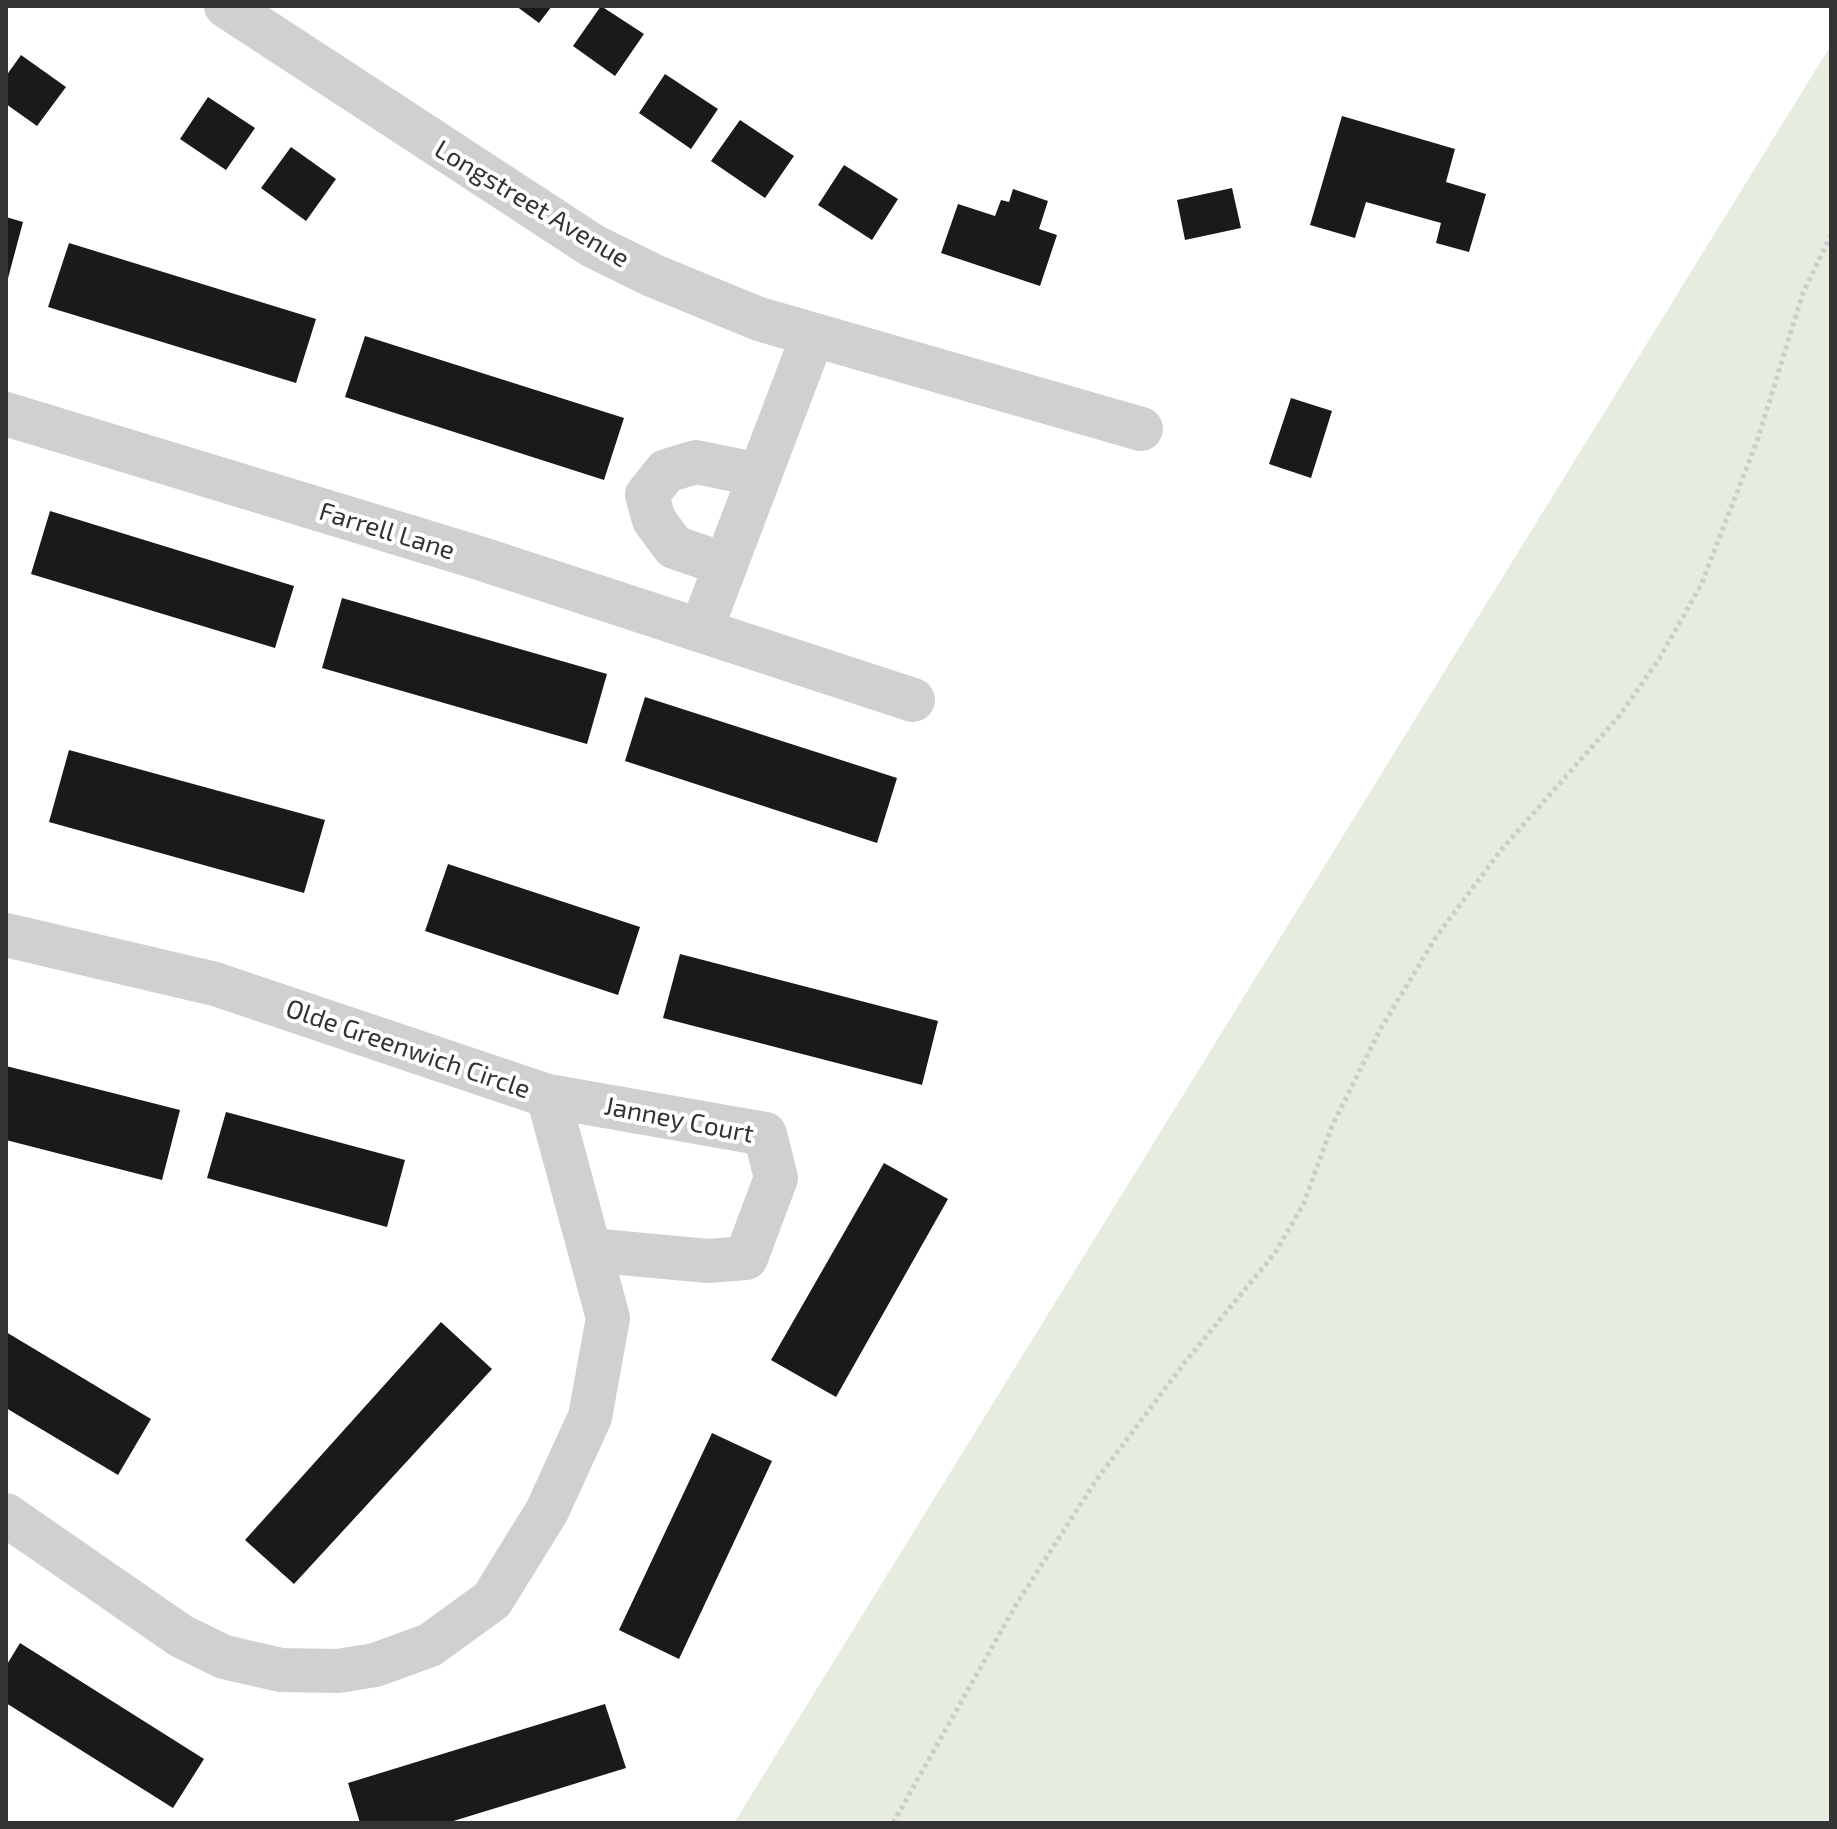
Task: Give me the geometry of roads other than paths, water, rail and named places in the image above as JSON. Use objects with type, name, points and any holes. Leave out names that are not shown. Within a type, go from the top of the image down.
[{"type":"street","name":"Longstreet Avenue","points":[[226,6],[383,112],[593,246],[759,319],[1141,429]]},
{"type":"street","points":[[701,630],[813,335]]},
{"type":"street","name":"Farrell Lane","points":[[6,414],[701,630],[913,700]]},
{"type":"street","points":[[726,565],[674,547],[654,520],[647,495],[666,471],[696,462],[760,475]]},
{"type":"street","name":"Olde Greenwich Circle","points":[[6,935],[215,984],[548,1096],[608,1318],[590,1417],[547,1511],[492,1600],[430,1645],[375,1665],[338,1671],[281,1670],[224,1657],[181,1636],[6,1515]]},
{"type":"street","name":"Janney Court","points":[[548,1096],[765,1134],[776,1178],[746,1258],[708,1261],[590,1250]]}]
